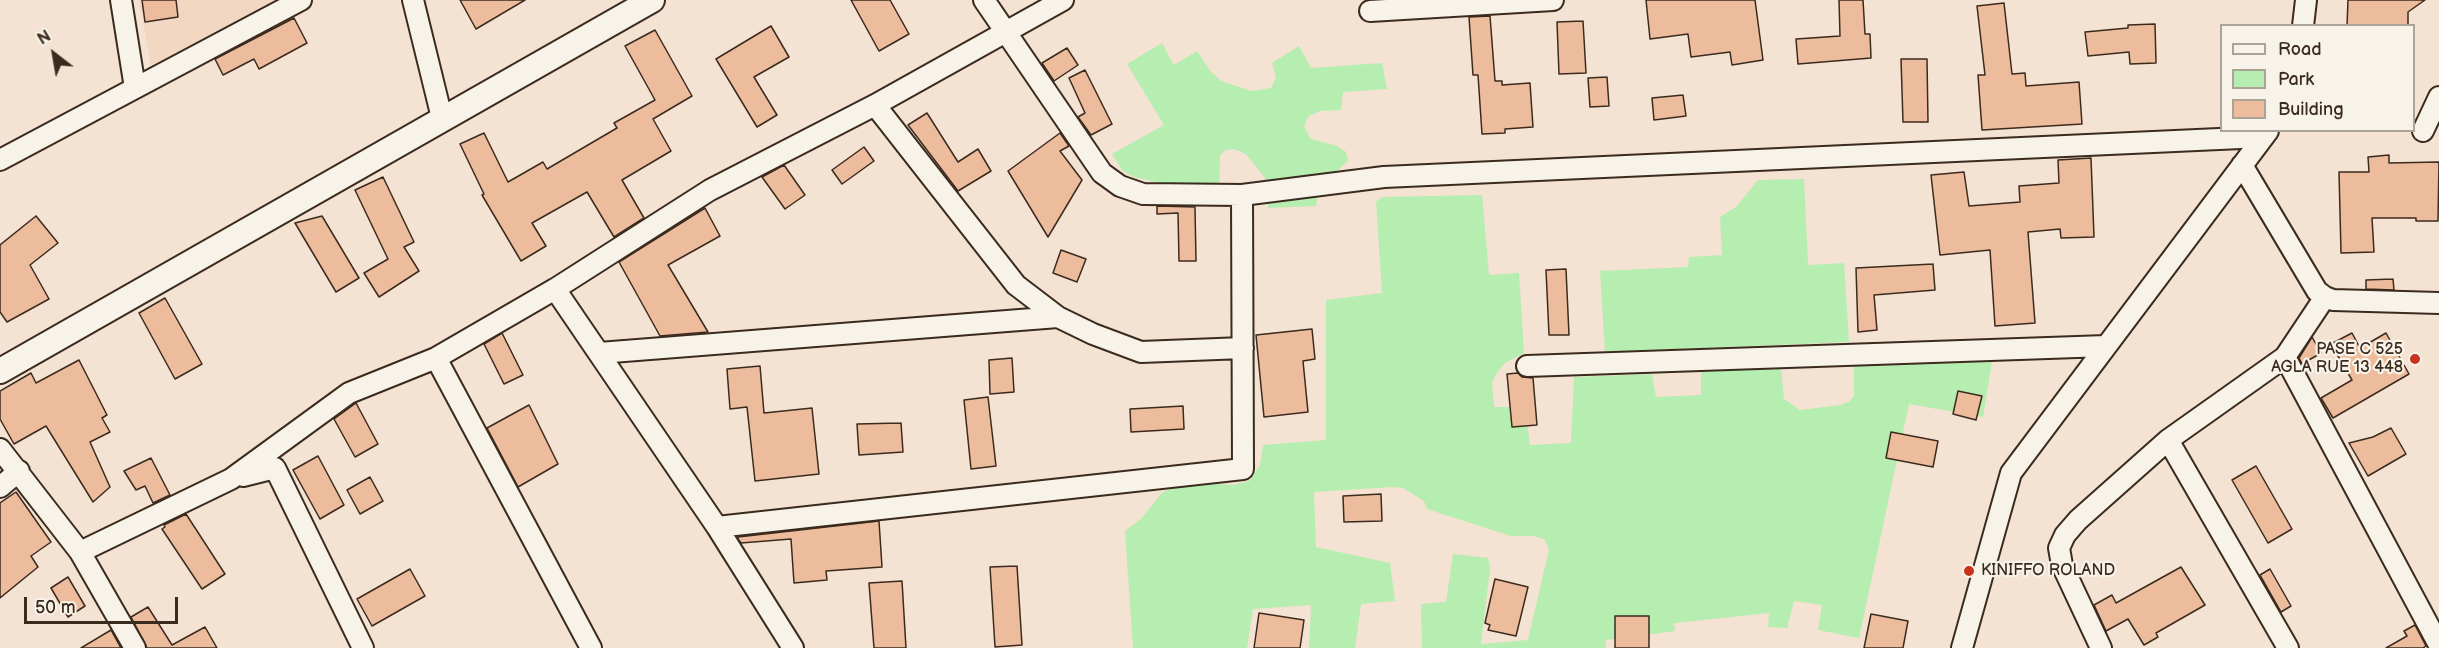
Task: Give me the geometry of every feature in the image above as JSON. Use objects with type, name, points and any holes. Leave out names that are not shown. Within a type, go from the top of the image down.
[{"type":"street","points":[[121,0],[135,87]]},
{"type":"street","points":[[0,160],[301,0]]},
{"type":"street","points":[[413,0],[442,118]]},
{"type":"street","points":[[0,371],[651,0]]},
{"type":"street","points":[[984,0],[1102,173],[1120,186],[1143,194],[1242,195],[1384,177],[2266,134]]},
{"type":"street","points":[[80,552],[231,479],[349,393],[436,358],[555,289],[710,190],[875,105],[1063,0]]},
{"type":"street","points":[[1370,11],[1553,0]]},
{"type":"street","points":[[2303,24],[2306,0]]},
{"type":"street","points":[[2425,130],[2439,97]]},
{"type":"street","points":[[875,105],[1016,285],[1058,317],[1093,334],[1141,352],[1243,348]]},
{"type":"street","points":[[1962,648],[2011,473],[2266,134]]},
{"type":"street","points":[[2242,165],[2317,291],[2325,297],[2333,300],[2437,306]]},
{"type":"street","points":[[717,527],[1244,469],[1242,195]]},
{"type":"street","points":[[555,289],[717,527],[793,648]]},
{"type":"street","points":[[2101,648],[2062,565],[2059,549],[2065,535],[2078,520],[2168,440],[2285,357],[2325,297]]},
{"type":"street","points":[[599,353],[1058,317]]},
{"type":"street","points":[[1527,366],[2106,346]]},
{"type":"street","points":[[2285,357],[2439,645]]},
{"type":"street","points":[[436,358],[591,648]]},
{"type":"street","points":[[2168,440],[2288,648]]},
{"type":"street","points":[[0,448],[80,552],[135,648]]},
{"type":"street","points":[[231,479],[275,468],[363,648]]},
{"type":"street","points":[[0,487],[19,471]]},
{"type":"shaded area","points":[[139,0],[275,0],[151,65]]},
{"type":"green space","points":[[1162,43],[1174,65],[1197,51],[1211,72],[1221,81],[1252,91],[1271,88],[1276,78],[1272,63],[1299,46],[1311,68],[1382,63],[1387,89],[1343,92],[1341,110],[1320,111],[1309,116],[1304,126],[1311,139],[1337,146],[1346,152],[1348,161],[1338,170],[1327,174],[1319,185],[1316,206],[1268,208],[1265,178],[1246,154],[1234,149],[1225,150],[1220,156],[1219,189],[1214,195],[1134,177],[1123,171],[1112,154],[1164,125],[1127,64]]},
{"type":"green space","points":[[1804,179],[1808,265],[1844,263],[1849,342],[1605,352],[1600,271],[1688,267],[1689,257],[1722,255],[1720,217],[1736,207],[1758,180]]},
{"type":"green space","points":[[1482,195],[1489,275],[1519,273],[1524,353],[1505,363],[1498,371],[1492,382],[1494,407],[1525,407],[1530,445],[1571,443],[1574,377],[1652,374],[1656,397],[1701,395],[1701,371],[1781,369],[1784,399],[1800,410],[1841,405],[1850,401],[1854,396],[1854,365],[1992,361],[1983,417],[1909,404],[1859,638],[1818,630],[1822,605],[1794,601],[1787,628],[1768,627],[1769,613],[1674,623],[1675,631],[1606,640],[1606,648],[1422,648],[1421,604],[1446,602],[1453,554],[1488,558],[1490,569],[1481,644],[1528,640],[1549,549],[1544,539],[1533,536],[1511,536],[1427,509],[1424,501],[1403,488],[1392,487],[1314,492],[1316,547],[1390,563],[1395,601],[1361,604],[1355,648],[1309,648],[1311,605],[1253,609],[1247,648],[1133,648],[1125,531],[1141,519],[1162,493],[1178,485],[1192,482],[1233,485],[1249,481],[1260,465],[1263,445],[1326,440],[1326,300],[1382,293],[1376,202],[1382,197]]},
{"type":"building","points":[[142,0],[176,0],[178,17],[145,22]]},
{"type":"building","points":[[460,0],[525,0],[476,29]]},
{"type":"building","points":[[851,0],[890,0],[909,34],[879,51]]},
{"type":"building","points":[[1646,0],[1755,0],[1763,60],[1732,65],[1730,52],[1691,57],[1688,34],[1650,39]]},
{"type":"building","points":[[1839,0],[1863,0],[1865,34],[1870,34],[1871,58],[1798,64],[1796,39],[1840,36]]},
{"type":"building","points":[[2348,0],[2425,0],[2408,12],[2408,24],[2347,24]]},
{"type":"building","points":[[2004,3],[2012,74],[2025,73],[2026,86],[2079,82],[2082,124],[1982,130],[1978,75],[1985,75],[1977,6]]},
{"type":"building","points":[[1490,16],[1495,81],[1502,81],[1502,85],[1530,83],[1533,127],[1505,129],[1505,133],[1482,134],[1478,75],[1473,75],[1469,17]]},
{"type":"building","points":[[294,18],[307,43],[259,69],[254,59],[223,75],[215,59]]},
{"type":"building","points":[[1583,21],[1586,73],[1559,74],[1557,22]]},
{"type":"building","points":[[2155,24],[2156,63],[2130,64],[2129,52],[2088,56],[2085,32],[2128,28],[2128,25]]},
{"type":"building","points":[[771,26],[789,57],[754,77],[777,115],[757,127],[716,59]]},
{"type":"building","points":[[655,30],[692,96],[653,119],[671,151],[622,180],[644,218],[614,237],[587,192],[532,223],[546,246],[521,261],[482,195],[484,194],[460,144],[484,133],[508,182],[543,162],[547,169],[617,128],[614,123],[655,100],[625,46]]},
{"type":"building","points":[[1067,48],[1078,65],[1054,81],[1042,63]]},
{"type":"building","points":[[1901,59],[1927,59],[1928,122],[1903,122]]},
{"type":"building","points":[[1085,70],[1112,124],[1091,135],[1078,117],[1085,113],[1069,78]]},
{"type":"building","points":[[1607,77],[1609,106],[1590,107],[1588,78]]},
{"type":"building","points":[[1683,95],[1686,116],[1654,120],[1652,98]]},
{"type":"building","points":[[927,113],[958,162],[978,149],[991,171],[958,191],[908,125]]},
{"type":"building","points":[[1060,133],[1069,146],[1060,151],[1082,180],[1048,237],[1008,171]]},
{"type":"building","points":[[864,147],[874,161],[842,184],[832,170]]},
{"type":"building","points":[[2389,155],[2389,163],[2439,162],[2438,221],[2416,221],[2416,218],[2372,218],[2374,252],[2341,253],[2339,172],[2369,172],[2368,157]]},
{"type":"building","points":[[2091,158],[2094,237],[2061,238],[2060,229],[2028,232],[2035,323],[1995,326],[1990,250],[1940,255],[1931,175],[1964,172],[1969,206],[2020,202],[2019,186],[2059,183],[2058,160]]},
{"type":"building","points":[[784,165],[805,195],[785,209],[762,177]]},
{"type":"building","points":[[383,177],[414,242],[404,247],[419,271],[379,297],[364,273],[388,259],[355,190]]},
{"type":"building","points":[[1157,206],[1195,207],[1196,261],[1179,261],[1178,213],[1157,214]]},
{"type":"building","points":[[705,208],[720,236],[668,265],[708,332],[660,336],[619,262]]},
{"type":"building","points":[[36,216],[58,243],[30,265],[49,299],[7,322],[0,312],[0,245]]},
{"type":"building","points":[[322,216],[359,278],[336,292],[295,223]]},
{"type":"building","points":[[1061,250],[1086,259],[1077,282],[1053,273]]},
{"type":"building","points":[[1933,264],[1935,290],[1874,295],[1877,330],[1858,332],[1856,268]]},
{"type":"building","points":[[1566,269],[1569,335],[1549,335],[1546,270]]},
{"type":"building","points":[[2393,279],[2394,290],[2366,289],[2366,280]]},
{"type":"building","points":[[165,298],[202,364],[175,379],[139,313]]},
{"type":"building","points":[[1312,329],[1315,359],[1303,361],[1308,412],[1264,417],[1256,335]]},
{"type":"building","points":[[502,333],[523,375],[504,384],[484,344]]},
{"type":"building","points":[[2352,333],[2360,348],[2386,333],[2409,374],[2333,418],[2321,398],[2352,380],[2331,344]]},
{"type":"building","points":[[2312,337],[2321,353],[2302,364],[2299,358]]},
{"type":"building","points":[[1012,358],[1014,392],[990,394],[989,360]]},
{"type":"building","points":[[79,360],[107,415],[102,418],[110,432],[90,442],[110,487],[93,502],[46,426],[14,444],[0,419],[0,391],[31,373],[36,383]]},
{"type":"building","points":[[760,366],[764,413],[812,408],[819,474],[755,481],[747,407],[730,409],[727,369]]},
{"type":"building","points":[[1518,373],[1522,377],[1533,378],[1537,425],[1512,427],[1507,374]]},
{"type":"building","points":[[1958,391],[1982,396],[1976,420],[1953,414]]},
{"type":"building","points":[[988,397],[996,466],[971,469],[964,400]]},
{"type":"building","points":[[356,403],[378,444],[355,457],[334,419]]},
{"type":"building","points":[[529,405],[558,464],[518,487],[487,428]]},
{"type":"building","points":[[1183,406],[1184,429],[1131,432],[1130,409]]},
{"type":"building","points":[[901,423],[903,452],[859,455],[857,424]]},
{"type":"building","points":[[2391,428],[2406,454],[2368,476],[2349,443],[2373,437]]},
{"type":"building","points":[[1891,432],[1938,441],[1933,467],[1886,458]]},
{"type":"building","points":[[318,456],[344,505],[320,519],[293,470]]},
{"type":"building","points":[[151,458],[170,495],[153,503],[145,486],[136,490],[124,471]]},
{"type":"building","points":[[2256,466],[2292,529],[2268,543],[2232,480]]},
{"type":"building","points":[[370,477],[383,501],[360,514],[347,490]]},
{"type":"building","points":[[16,492],[51,542],[31,556],[38,567],[0,598],[0,503]]},
{"type":"building","points":[[1381,494],[1382,521],[1344,522],[1343,496]]},
{"type":"building","points":[[186,514],[225,574],[202,589],[162,529],[164,525]]},
{"type":"building","points":[[879,521],[882,567],[826,571],[827,580],[794,583],[791,539],[741,543],[738,539],[738,537]]},
{"type":"building","points":[[1017,566],[1022,645],[995,647],[990,567]]},
{"type":"building","points":[[2181,567],[2205,605],[2156,633],[2158,637],[2144,645],[2128,619],[2106,631],[2094,605],[2112,595],[2116,603]]},
{"type":"building","points":[[410,569],[425,596],[372,626],[357,599]]},
{"type":"building","points":[[2270,569],[2291,606],[2281,612],[2260,575]]},
{"type":"building","points":[[68,577],[85,606],[68,617],[51,588]]},
{"type":"building","points":[[1495,579],[1528,587],[1516,636],[1488,630],[1490,625],[1485,623]]},
{"type":"building","points":[[902,581],[906,648],[874,648],[869,583]]},
{"type":"building","points":[[148,607],[172,645],[205,627],[217,648],[147,648],[131,617]]},
{"type":"building","points":[[1259,613],[1304,620],[1300,648],[1254,648]]},
{"type":"building","points":[[1871,614],[1908,621],[1903,648],[1864,648]]},
{"type":"building","points":[[1615,616],[1649,616],[1649,648],[1615,648]]},
{"type":"building","points":[[2415,625],[2426,646],[2423,648],[2386,648],[2407,636],[2404,631]]},
{"type":"building","points":[[111,630],[121,648],[81,648]]},
{"type":"place","name":"PASE C 525 AGLA RUE 13 448","points":[[2415,359]]},
{"type":"place","name":"KINIFFO ROLAND","points":[[1969,571]]}]
